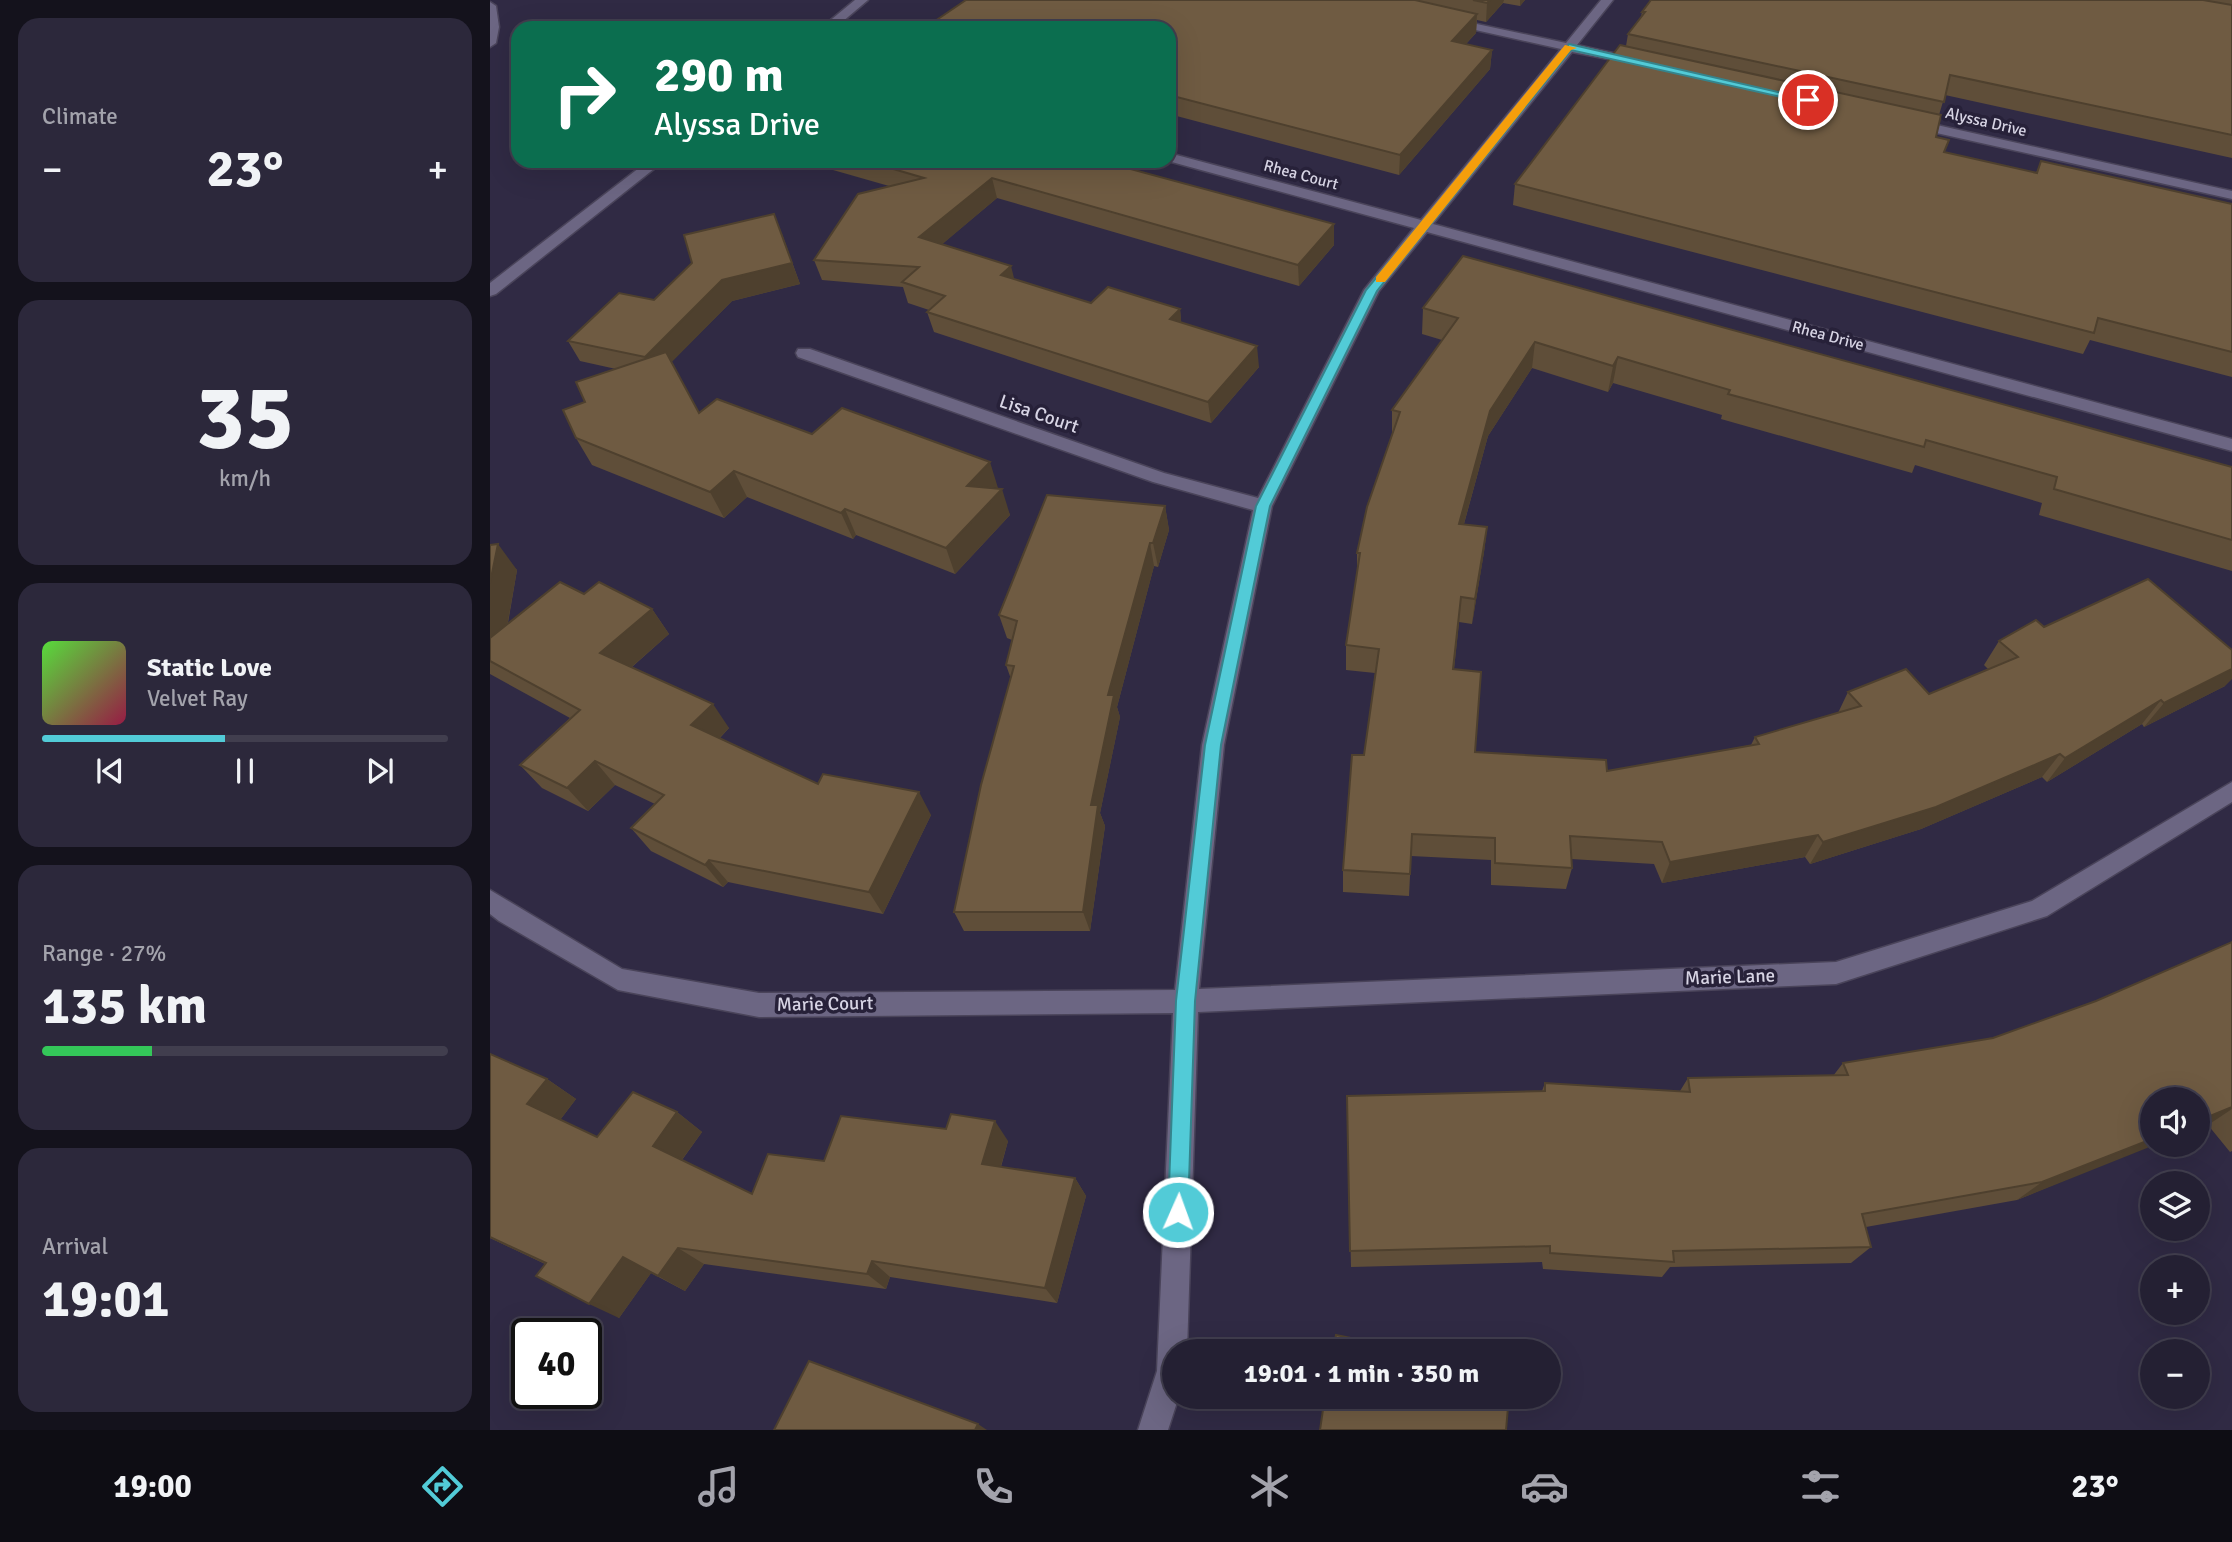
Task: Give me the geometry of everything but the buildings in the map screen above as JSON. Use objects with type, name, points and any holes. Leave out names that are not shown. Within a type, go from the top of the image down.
[{"type":"street","points":[[836,21],[862,0]]},
{"type":"street","points":[[1153,1430],[1172,1371],[1186,1001],[1213,745],[1263,506],[1372,290],[1607,0]]},
{"type":"street","points":[[490,6],[493,27],[490,43]]},
{"type":"street","points":[[1437,18],[1650,65]]},
{"type":"street","name":"Alyssa Drive","points":[[1894,119],[2232,195]]},
{"type":"street","name":"Rhea Court","points":[[1176,159],[1423,227]]},
{"type":"street","points":[[490,291],[648,168]]},
{"type":"street","name":"Rhea Drive","points":[[1423,227],[2232,445]]},
{"type":"street","name":"Lisa Court","points":[[804,353],[1158,478],[1263,506]]},
{"type":"street","name":"Marie Lane","points":[[1186,1001],[1836,973],[2039,909],[2232,791]]},
{"type":"street","name":"Marie Court","points":[[490,900],[507,914],[618,979],[759,1005],[1186,1001]]},
{"type":"slow traffic","points":[[1381,279],[1569,47],[1572,48]]},
{"type":"route","points":[[1178,1212],[1186,1001],[1213,745],[1263,506],[1372,290],[1569,47],[1808,100]]}]
